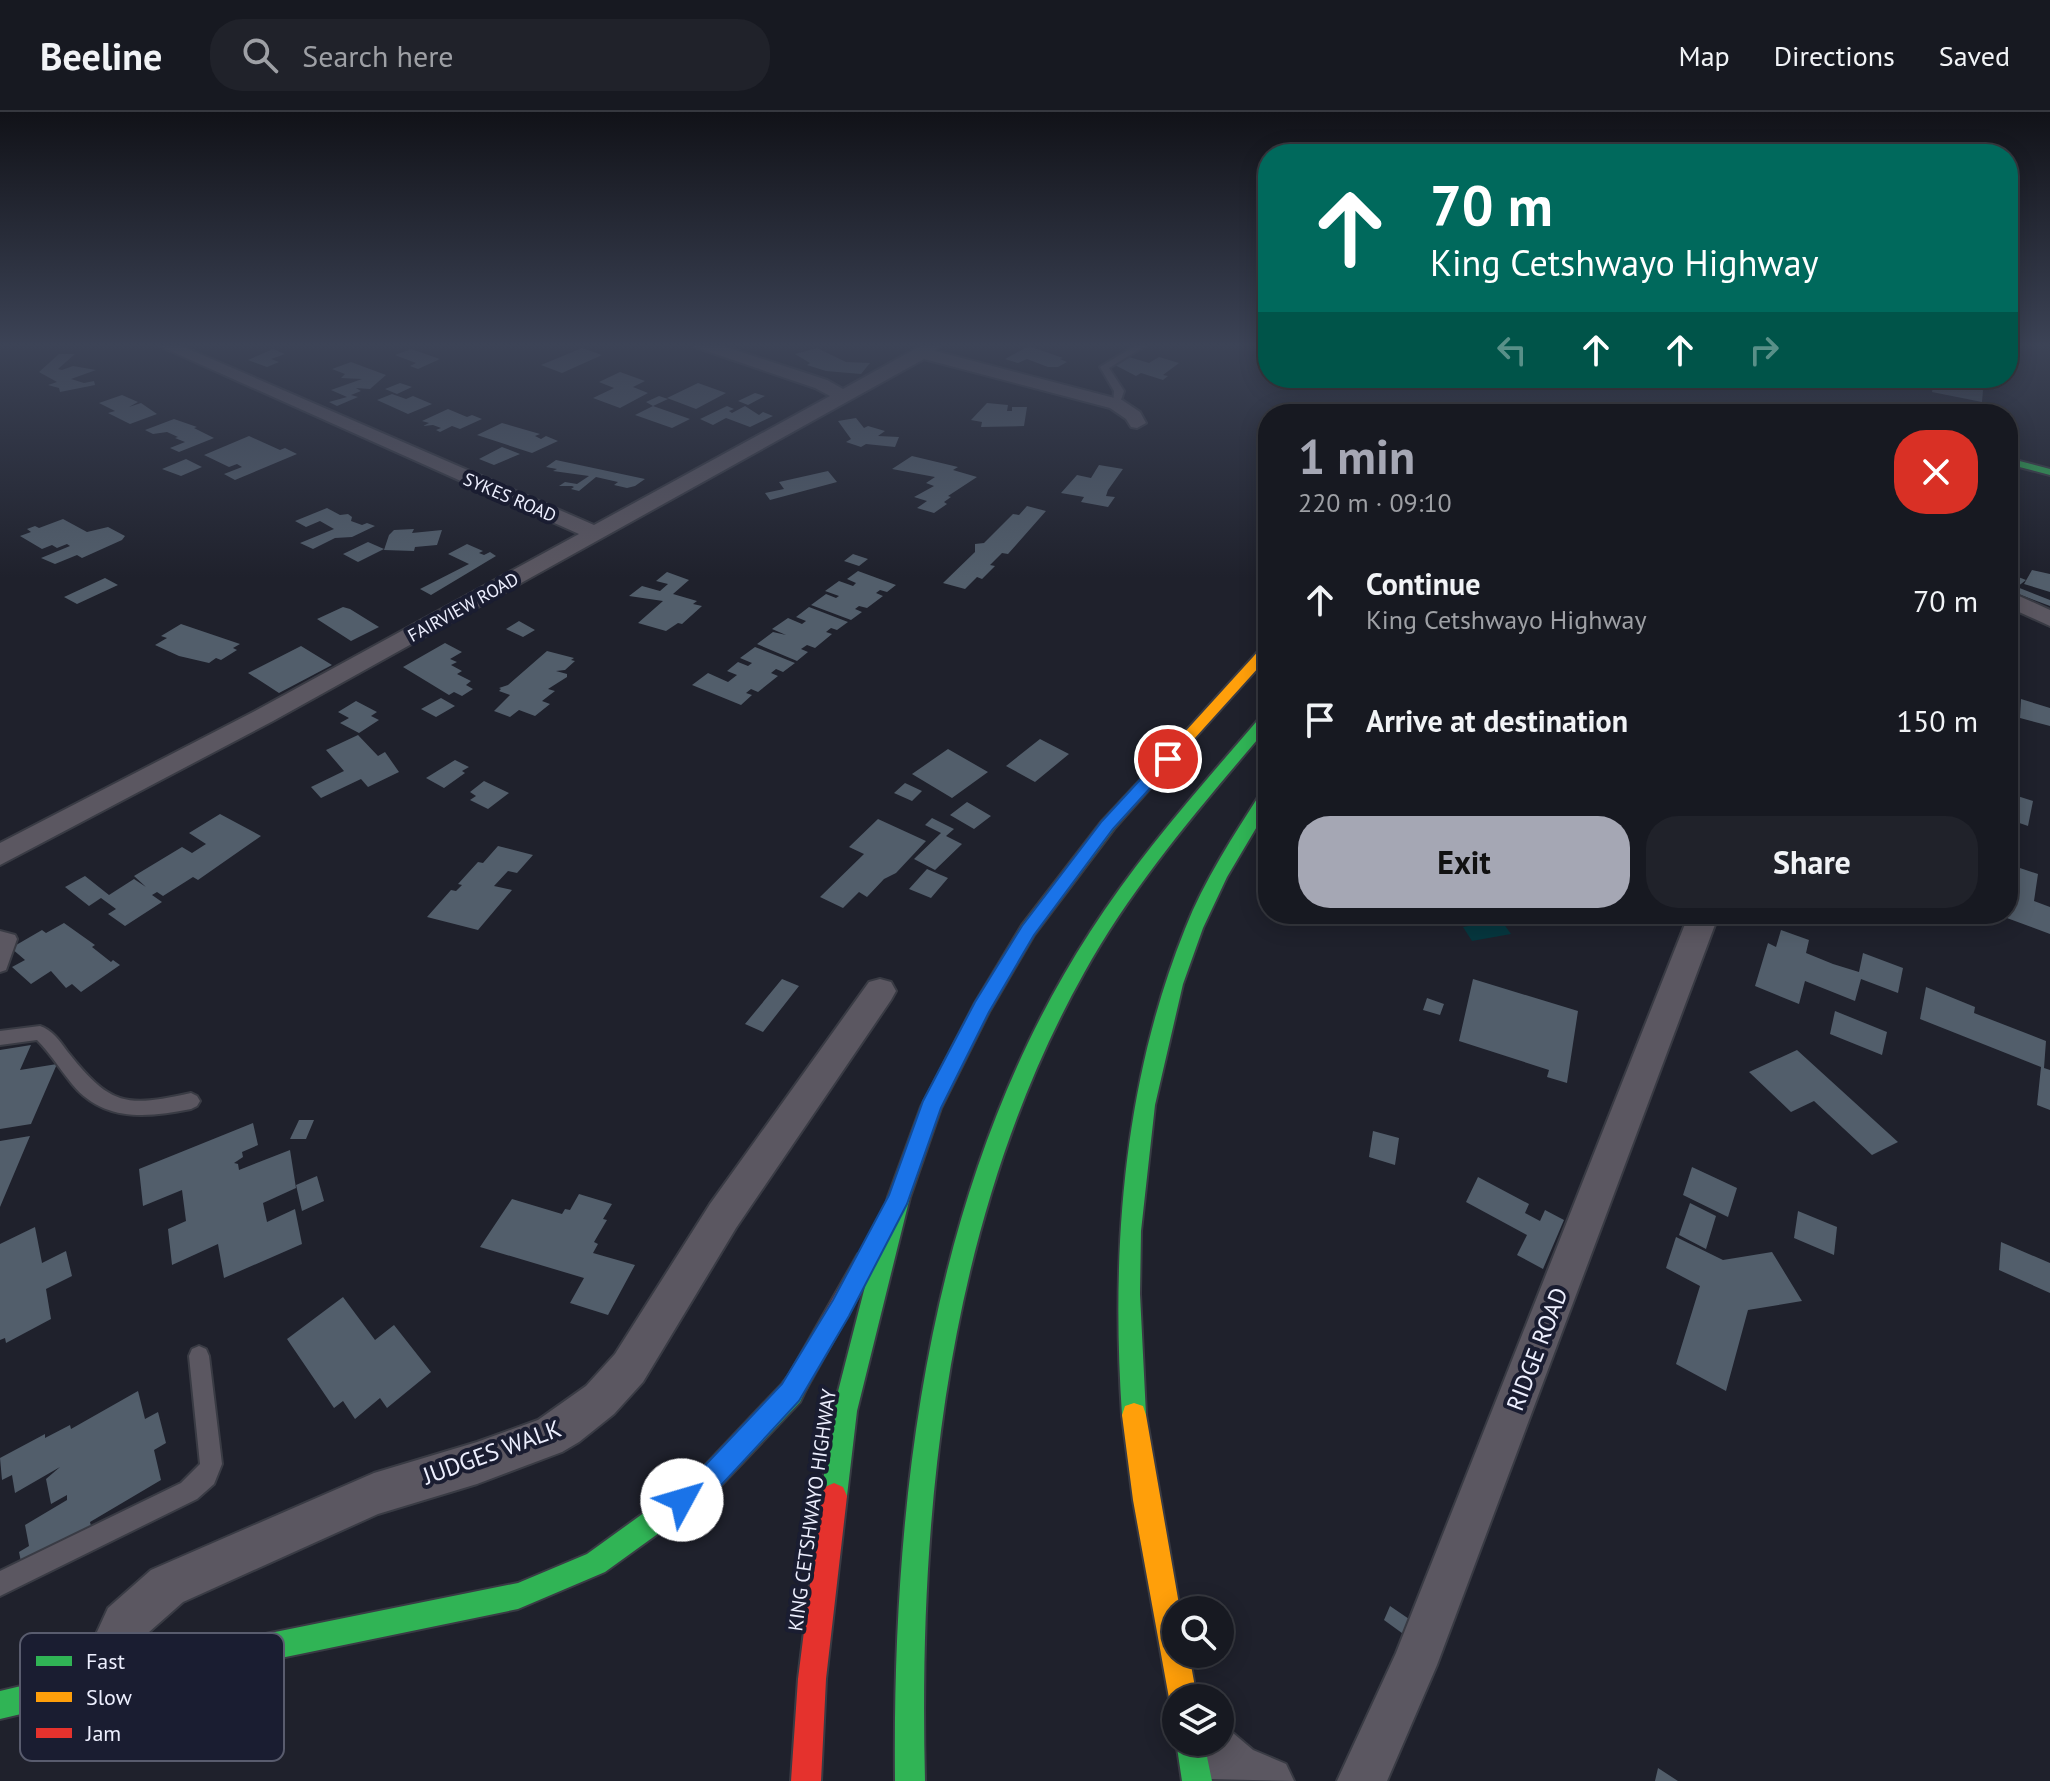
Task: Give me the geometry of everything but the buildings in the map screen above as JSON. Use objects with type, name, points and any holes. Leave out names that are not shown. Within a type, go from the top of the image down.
[{"type":"main road","points":[[2018,464],[2050,472]]},
{"type":"main road","points":[[2018,483],[2050,491]]},
{"type":"main road","name":"KING CETSHWAYO HIGHWAY","points":[[806,1781],[812,1679],[845,1411],[899,1197],[931,1107],[982,1008],[1028,930],[1108,825],[1258,660]]},
{"type":"main road","points":[[910,1781],[914,1565],[934,1411],[958,1285],[989,1169],[1021,1082],[1074,973],[1131,886],[1258,729]]},
{"type":"main road","points":[[1181,1684],[1143,1481],[1130,1380],[1128,1307],[1133,1212],[1146,1092],[1161,1022],[1205,902],[1241,832],[1258,809]]},
{"type":"main road","points":[[284,1644],[518,1596],[596,1563],[704,1485],[791,1393],[841,1308],[899,1197]]},
{"type":"main road","points":[[0,1689],[20,1690]]},
{"type":"main road","points":[[1193,1756],[1197,1781]]},
{"type":"street","name":"SYKES ROAD","points":[[341,422],[594,533]]},
{"type":"street","name":"FAIRVIEW ROAD","points":[[0,855],[250,724],[798,422]]},
{"type":"street","points":[[2018,603],[2050,619]]},
{"type":"street","name":"RIDGE ROAD","points":[[1362,1781],[1420,1650],[1700,924]]},
{"type":"street","name":"JUDGES WALK","points":[[120,1633],[124,1624],[167,1586],[374,1494],[477,1463],[547,1437],[565,1428],[600,1400],[629,1368],[723,1216],[880,991]]},
{"type":"street","points":[[1219,1756],[1240,1770],[1269,1781]]},
{"type":"lane","points":[[0,937],[9,939],[0,966]]},
{"type":"lane","points":[[0,1038],[40,1033],[83,1085],[100,1099],[124,1108],[149,1111],[191,1101]]},
{"type":"lane","points":[[0,1584],[189,1491],[206,1476],[211,1464],[210,1446],[199,1356]]},
{"type":"water","points":[[1504,924],[1511,934],[1472,941],[1463,927]]},
{"type":"traffic: fast","points":[[2018,464],[2050,472]]},
{"type":"traffic: fast","points":[[910,1781],[915,1577],[922,1487],[934,1398],[950,1309],[972,1221],[1000,1135],[1034,1052],[1095,938],[1141,872],[1258,729]]},
{"type":"traffic: fast","points":[[834,1496],[845,1411],[899,1197],[931,1107],[982,1008],[1028,930],[1108,825],[1189,736]]},
{"type":"traffic: fast","points":[[1134,1415],[1128,1294],[1130,1231],[1145,1105],[1157,1043],[1194,928],[1228,860],[1258,811]]},
{"type":"traffic: fast","points":[[284,1644],[518,1596],[596,1563],[704,1485],[797,1383]]},
{"type":"traffic: fast","points":[[0,1705],[20,1700]]},
{"type":"traffic: fast","points":[[1193,1756],[1197,1781]]},
{"type":"traffic: slow","points":[[1189,736],[1258,660]]},
{"type":"traffic: slow","points":[[1134,1415],[1146,1500],[1180,1684]]},
{"type":"traffic: jam","points":[[797,1383],[866,1261]]},
{"type":"traffic: jam","points":[[806,1781],[812,1679],[834,1496]]},
{"type":"route","points":[[682,1500],[704,1485],[791,1393],[841,1308],[899,1197],[931,1107],[982,1008],[1028,930],[1108,825],[1168,759]]}]
